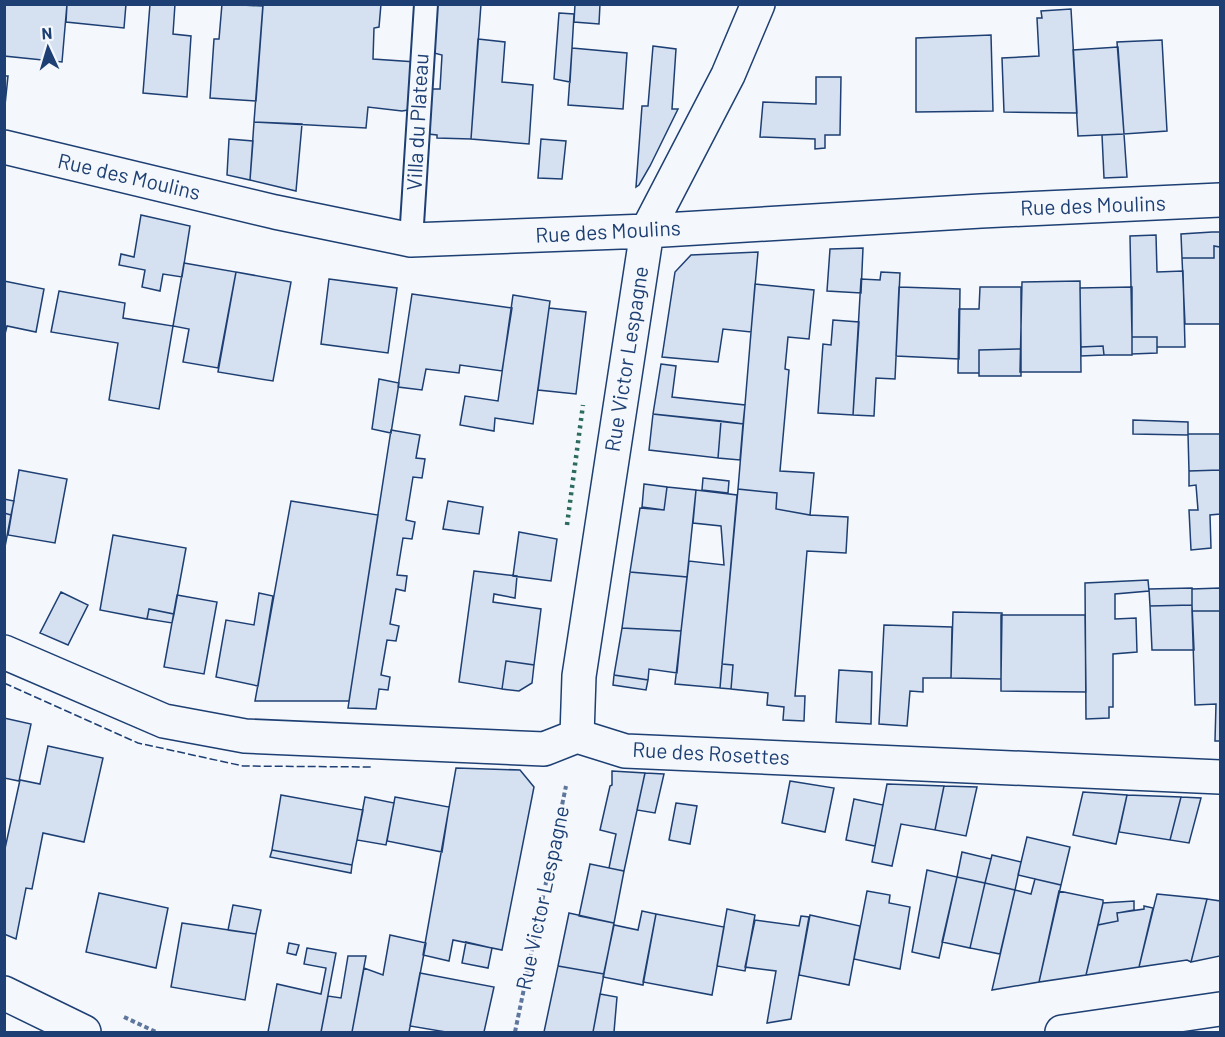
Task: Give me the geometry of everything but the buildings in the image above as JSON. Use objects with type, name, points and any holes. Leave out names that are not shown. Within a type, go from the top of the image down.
[{"type":"street","name":"Rue Victor Lespagne","points":[[577,736],[579,676],[647,231],[728,75],[758,4]]},
{"type":"street","name":"Rue des Moulins","points":[[4,147],[275,212],[411,240],[647,231],[981,211],[1221,200]]},
{"type":"street","points":[[4,652],[164,721],[245,736],[543,749],[577,736]]},
{"type":"street","name":"Rue des Rosettes","points":[[577,736],[625,751],[1221,777]]},
{"type":"street","points":[[4,993],[84,1032]]},
{"type":"street","points":[[1062,1032],[1221,1009]]},
{"type":"lane","name":"Villa du Plateau","points":[[411,240],[426,4]]},
{"type":"path","name":"Rue Victor Lespagne","points":[[515,1032],[566,786],[556,781]]},
{"type":"hedge","points":[[567,525],[583,405]]},
{"type":"fence","points":[[4,683],[138,743],[243,766],[371,767]]}]
